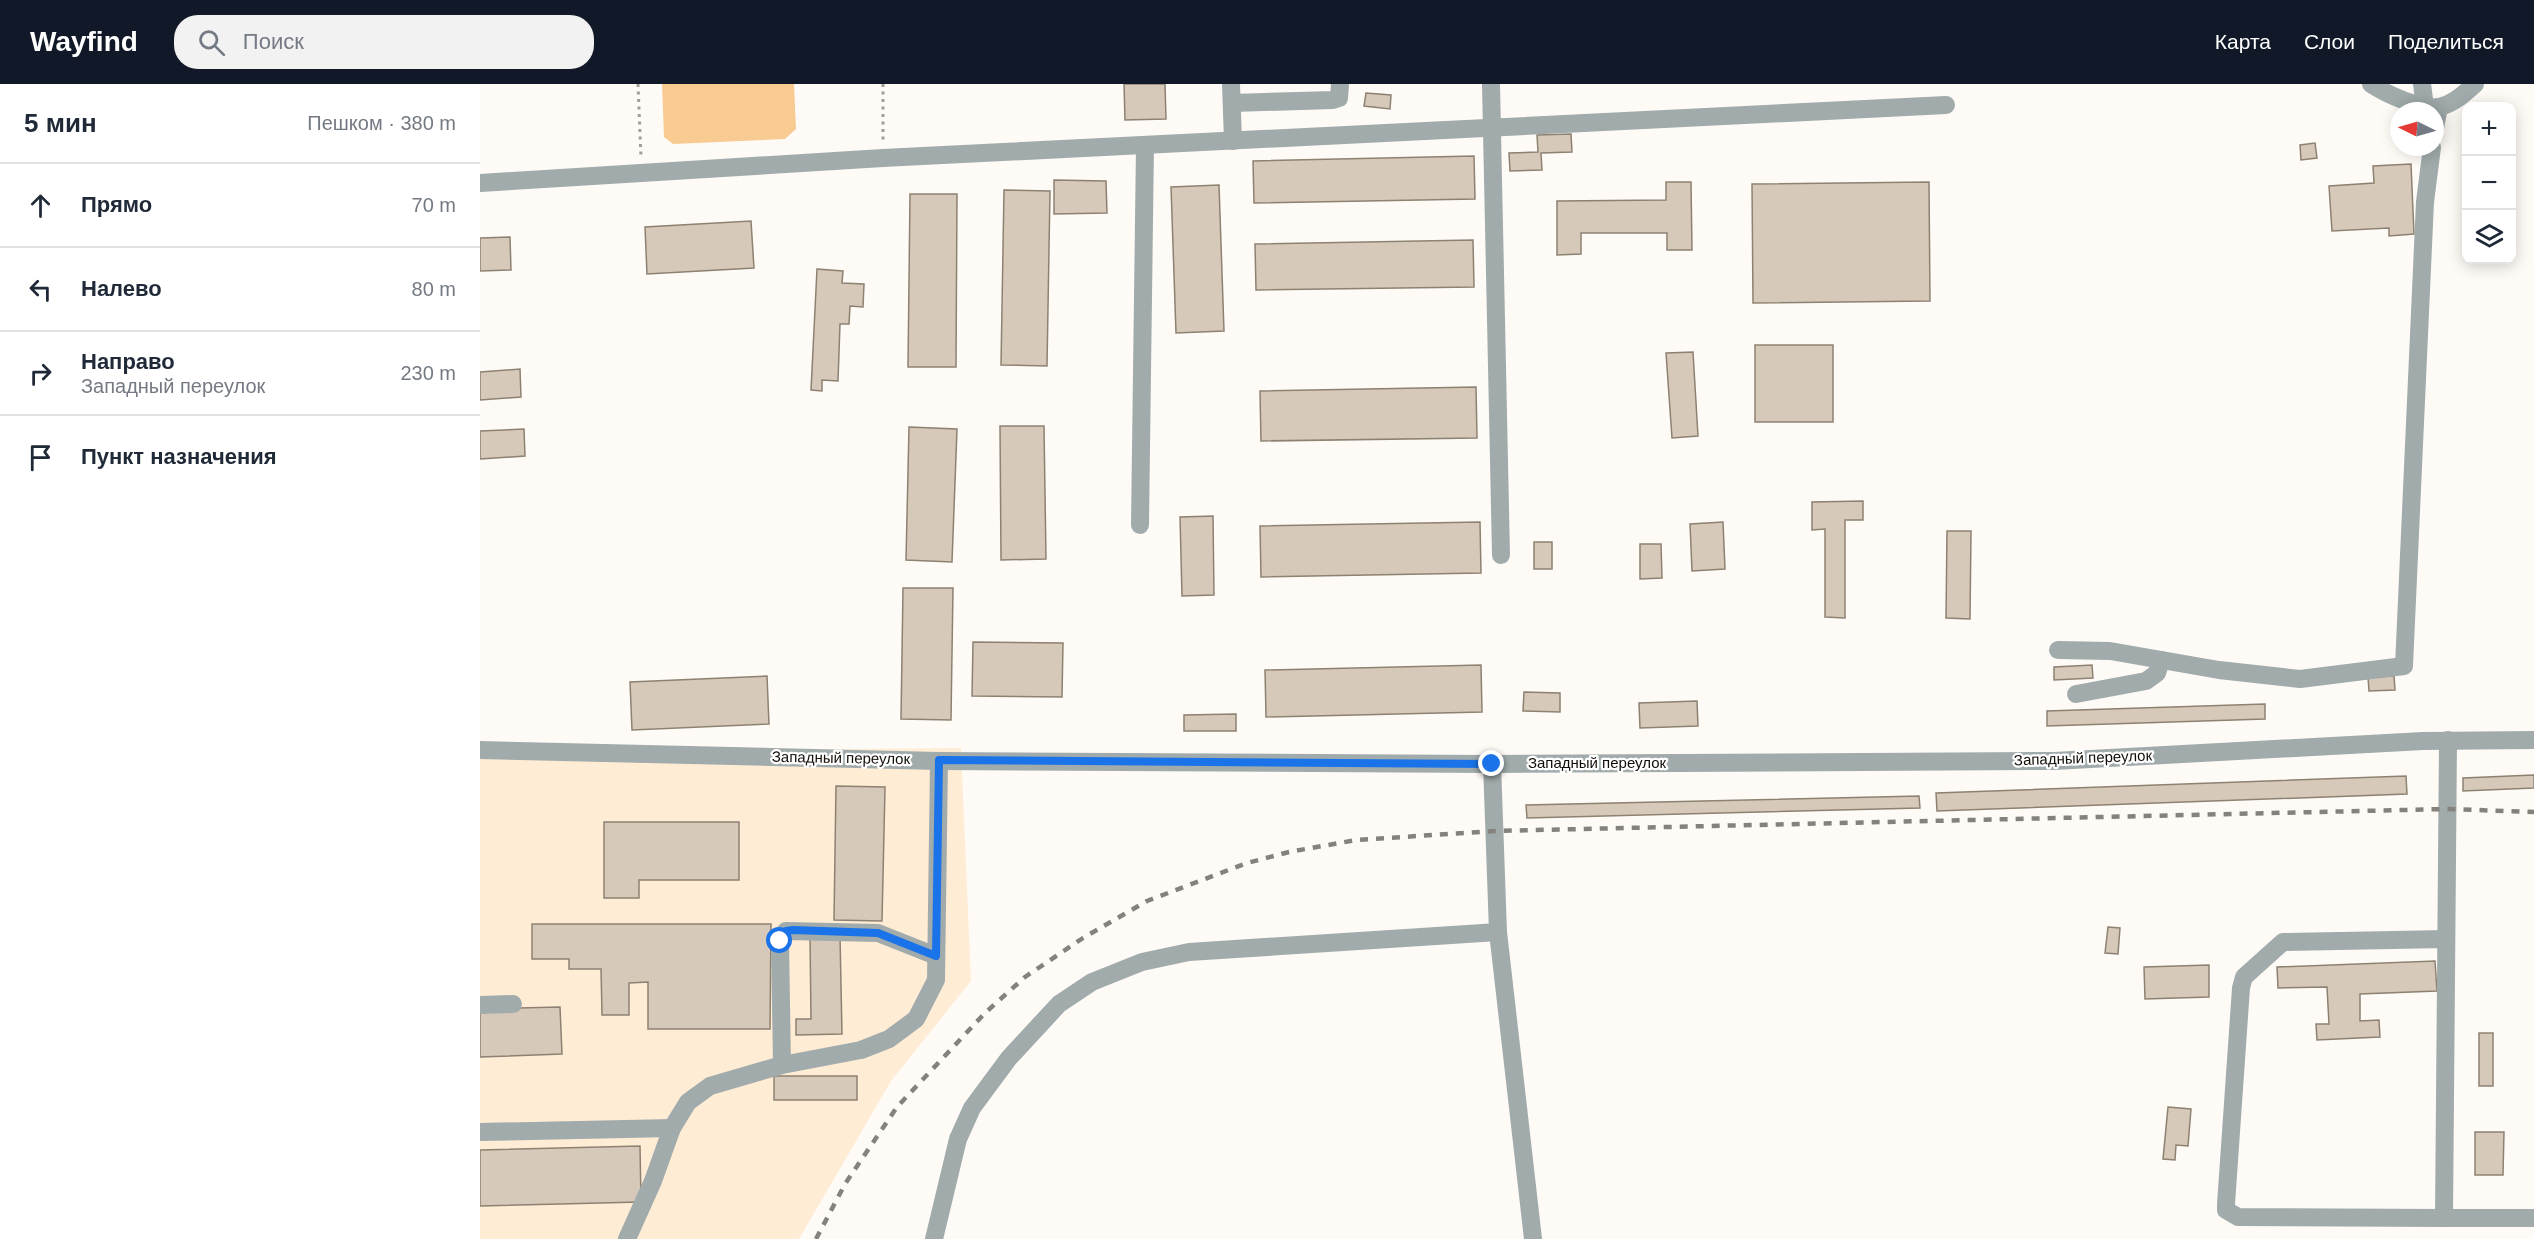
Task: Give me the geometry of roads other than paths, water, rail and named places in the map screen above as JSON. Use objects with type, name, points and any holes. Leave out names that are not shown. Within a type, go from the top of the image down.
[{"type":"street","points":[[1232,84],[1233,141]]},
{"type":"street","points":[[1232,103],[1333,100],[1339,98],[1340,84]]},
{"type":"street","points":[[1491,84],[1501,555]]},
{"type":"street","points":[[2371,84],[2381,91],[2416,102]]},
{"type":"street","points":[[2422,84],[2430,102]]},
{"type":"street","points":[[2444,103],[2460,98],[2475,84]]},
{"type":"street","points":[[480,183],[883,158],[1946,105]]},
{"type":"street","points":[[1140,525],[1145,145]]},
{"type":"street","points":[[2058,650],[2110,651],[2219,670],[2300,679],[2404,666],[2425,202],[2431,156]]},
{"type":"street","points":[[2076,694],[2146,681],[2157,673],[2161,660]]},
{"type":"street","points":[[2444,1218],[2448,740]]},
{"type":"street","name":"Западный переулок","points":[[480,750],[939,760],[1492,764],[2054,761],[2448,740],[2534,740]]},
{"type":"street","points":[[627,1239],[653,1181],[672,1128],[688,1102],[710,1086],[782,1065],[861,1050],[889,1039],[916,1019],[936,980],[939,760]]},
{"type":"street","points":[[1492,764],[1498,932],[1533,1239]]},
{"type":"street","points":[[782,1065],[780,941],[786,931],[878,933],[936,956]]},
{"type":"street","points":[[934,1239],[958,1139],[972,1108],[1009,1058],[1059,1004],[1092,982],[1142,962],[1189,952],[1498,932]]},
{"type":"street","points":[[2446,939],[2283,942],[2244,977],[2241,988],[2226,1210],[2238,1217],[2534,1218]]},
{"type":"street","points":[[480,1005],[513,1004]]},
{"type":"street","points":[[480,1132],[672,1128]]},
{"type":"railway","points":[[816,1239],[845,1184],[897,1107],[985,1013],[1025,977],[1083,938],[1147,901],[1247,863],[1289,852],[1356,840],[1495,831],[2447,809],[2534,812]]}]
